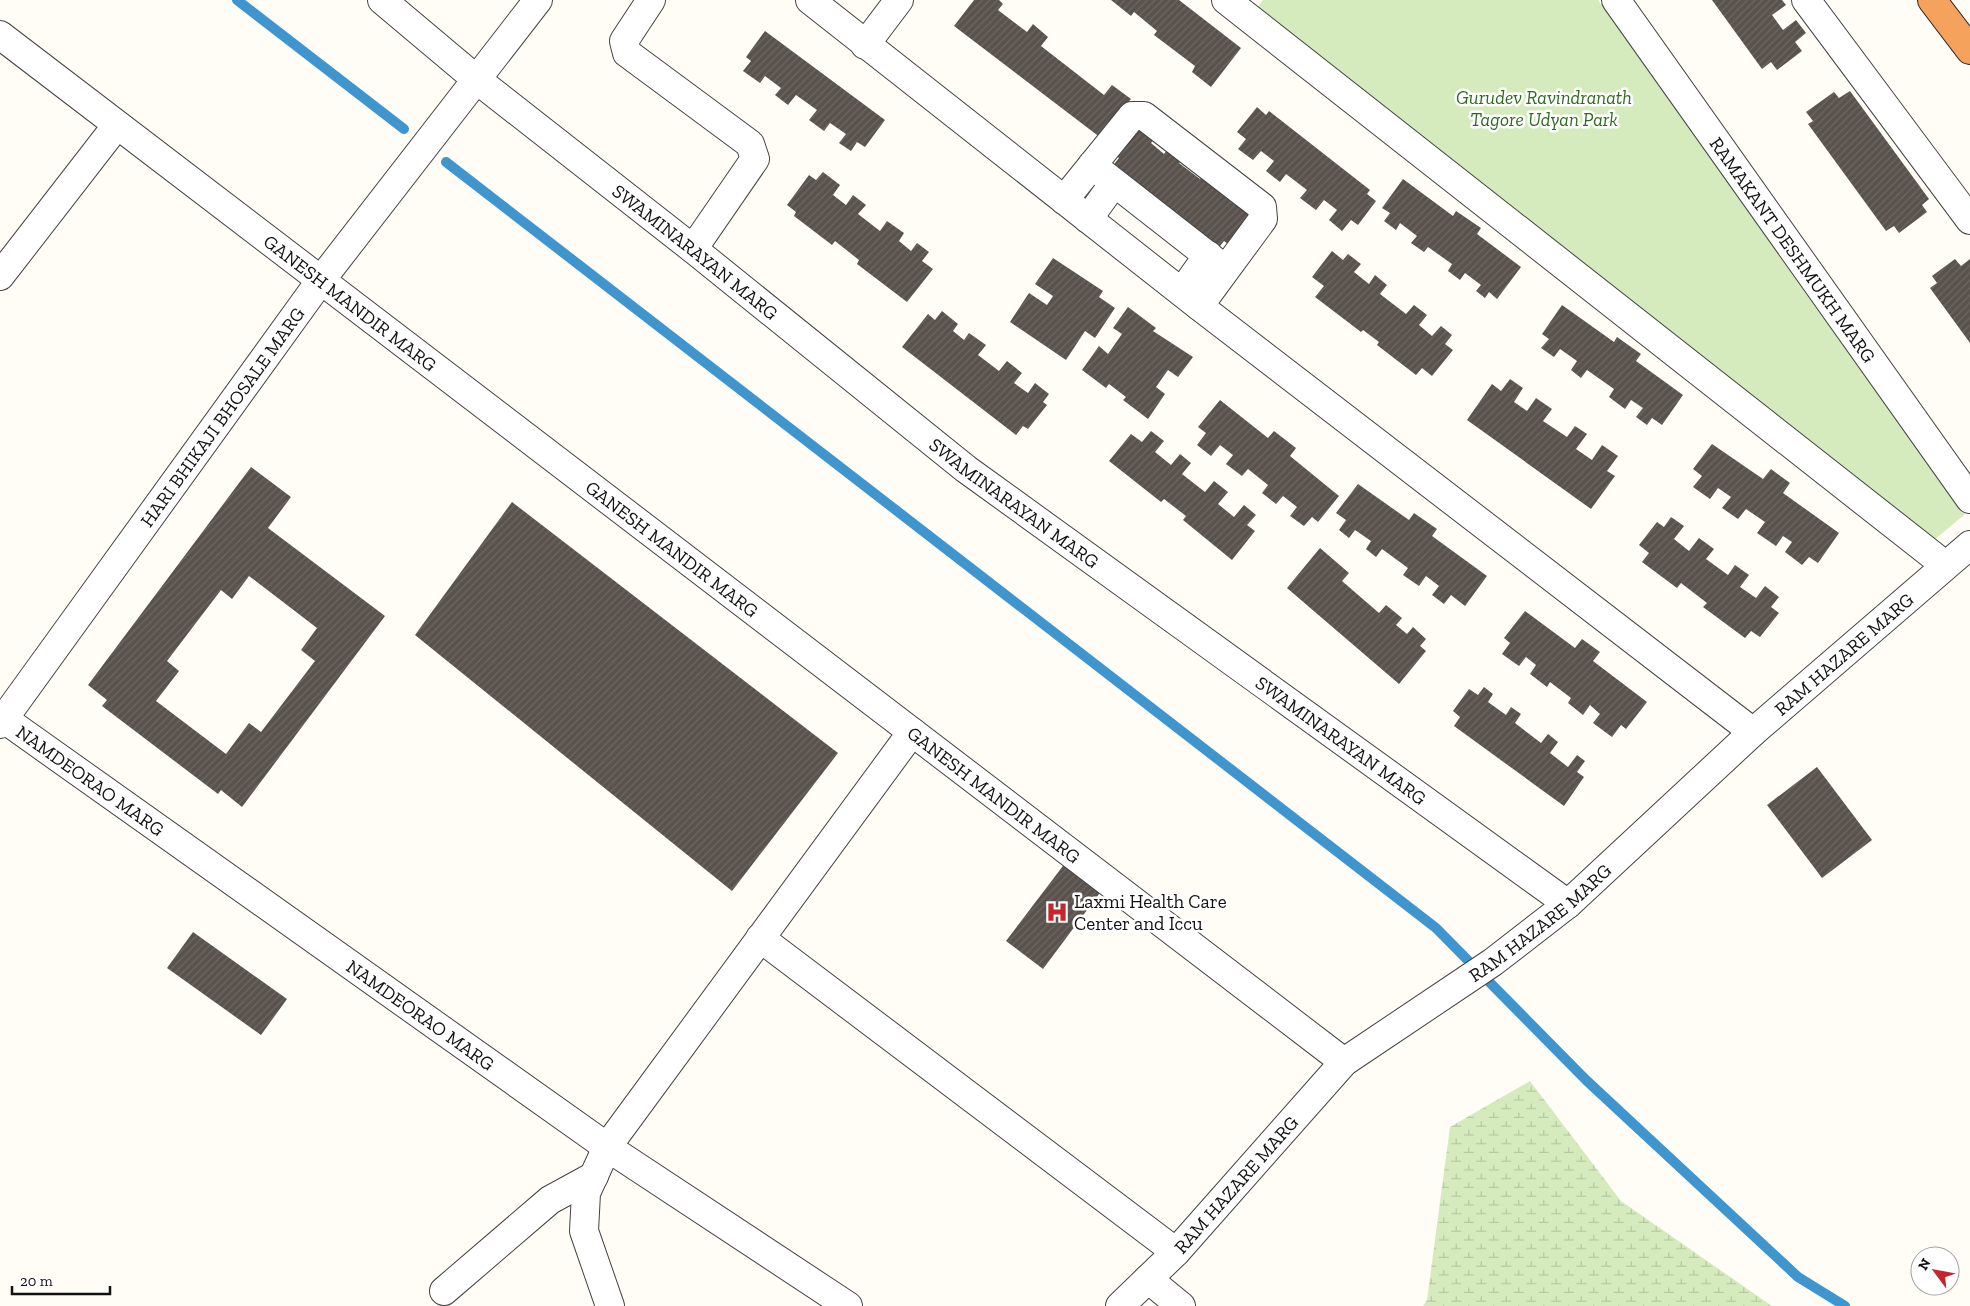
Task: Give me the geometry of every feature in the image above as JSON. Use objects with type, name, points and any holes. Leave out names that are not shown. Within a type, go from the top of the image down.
[{"type":"highway","points":[[1932,0],[1970,50]]},
{"type":"street","name":"SWAMINARAYAN MARG","points":[[382,0],[476,79],[693,249],[966,469],[1568,904]]},
{"type":"street","name":"HARI BHIKAJI BHOSALE MARG","points":[[2,721],[321,280],[538,0]]},
{"type":"street","points":[[651,0],[624,41],[627,54],[750,144],[755,160],[693,249]]},
{"type":"street","points":[[810,0],[1191,299],[1753,732]]},
{"type":"street","points":[[865,45],[899,0]]},
{"type":"street","points":[[1227,0],[1945,565]]},
{"type":"street","name":"RAMAKANT DESHMUKH MARG","points":[[1616,0],[1970,498]]},
{"type":"street","points":[[1806,0],[1970,220]]},
{"type":"street","name":"GANESH MANDIR MARG","points":[[0,35],[1344,1062]]},
{"type":"street","points":[[1064,200],[1132,116],[1144,116],[1262,206],[1263,219],[1216,262],[1191,299]]},
{"type":"street","points":[[0,276],[117,125]]},
{"type":"street","points":[[1092,165],[1216,262]]},
{"type":"street","points":[[1088,219],[1114,183]]},
{"type":"street","name":"RAM HAZARE MARG","points":[[1120,1306],[1176,1252],[1344,1062],[1493,962],[1568,904],[1753,732],[1970,545]]},
{"type":"street","name":"NAMDEORAO MARG","points":[[2,721],[606,1147],[848,1306]]},
{"type":"street","points":[[610,1306],[584,1231],[586,1193],[606,1147],[912,732]]},
{"type":"street","points":[[760,938],[1176,1252]]},
{"type":"street","points":[[444,1291],[550,1200],[594,1176]]},
{"type":"street","points":[[1148,1279],[1181,1306]]},
{"type":"green space","name":"Gurudev Ravindranath Tagore Udyan Park","points":[[1263,0],[1598,0],[1970,510],[1928,545],[1252,14]]},
{"type":"green space","points":[[1530,1081],[1621,1201],[1772,1306],[1423,1306],[1427,1300],[1450,1127]]},
{"type":"building","points":[[974,0],[999,0],[1003,4],[998,10],[1027,32],[1033,24],[1048,37],[1041,46],[1104,95],[1112,85],[1131,99],[1101,138],[954,26]]},
{"type":"building","points":[[1111,0],[1179,0],[1241,48],[1211,87],[1192,72],[1195,66],[1154,35],[1157,31],[1134,12],[1131,16]]},
{"type":"building","points":[[1712,0],[1782,0],[1786,5],[1772,15],[1783,30],[1796,20],[1806,33],[1795,42],[1802,51],[1777,70],[1771,62],[1762,69]]},
{"type":"building","points":[[765,31],[885,120],[865,147],[857,142],[851,151],[839,143],[846,134],[830,123],[824,131],[809,120],[817,110],[796,95],[788,105],[775,95],[781,88],[765,76],[760,83],[743,71],[751,61],[746,57]]},
{"type":"building","points":[[1850,91],[1929,199],[1922,205],[1927,212],[1899,233],[1894,226],[1886,231],[1808,124],[1813,121],[1806,112],[1834,92],[1839,98]]},
{"type":"building","points":[[1257,107],[1266,115],[1269,111],[1370,190],[1367,194],[1376,201],[1358,225],[1351,220],[1342,231],[1329,220],[1337,210],[1324,200],[1316,210],[1300,198],[1307,190],[1286,174],[1280,182],[1266,171],[1274,161],[1261,151],[1253,160],[1238,149],[1246,139],[1237,132]]},
{"type":"building","points":[[1144,124],[1157,134],[1151,143],[1164,154],[1171,145],[1185,156],[1179,163],[1200,179],[1206,172],[1225,186],[1220,193],[1235,205],[1240,198],[1254,209],[1245,220],[1250,223],[1232,247],[1224,241],[1217,250],[1111,168],[1119,158],[1113,153],[1129,131],[1135,135]]},
{"type":"building","points":[[823,172],[840,185],[833,195],[846,205],[853,195],[866,205],[858,214],[880,231],[887,221],[904,233],[899,241],[911,251],[917,243],[929,252],[922,261],[933,269],[907,302],[857,264],[859,260],[835,241],[832,245],[794,216],[796,212],[787,205],[809,175],[816,180]]},
{"type":"building","points":[[1403,179],[1453,216],[1456,211],[1481,228],[1477,234],[1521,267],[1497,299],[1489,292],[1485,298],[1476,291],[1481,285],[1465,273],[1460,280],[1448,271],[1452,264],[1428,247],[1424,252],[1411,243],[1417,236],[1400,223],[1396,230],[1384,221],[1390,213],[1382,208]]},
{"type":"building","points":[[1332,251],[1343,260],[1348,254],[1361,264],[1354,272],[1369,284],[1375,275],[1387,285],[1380,294],[1406,314],[1414,305],[1427,315],[1419,325],[1432,336],[1441,326],[1452,335],[1445,344],[1453,350],[1432,376],[1422,368],[1416,375],[1377,345],[1379,342],[1363,330],[1361,332],[1315,297],[1324,286],[1312,277]]},
{"type":"building","points":[[1053,258],[1103,291],[1099,297],[1115,308],[1095,338],[1085,331],[1066,360],[1010,322],[1029,293],[1047,305],[1053,296],[1035,284]]},
{"type":"building","points":[[1955,259],[1961,266],[1970,259],[1970,343],[1930,288],[1937,283],[1932,276]]},
{"type":"building","points":[[1562,305],[1614,342],[1617,337],[1641,354],[1636,361],[1683,395],[1662,425],[1652,418],[1647,425],[1636,417],[1643,408],[1631,400],[1625,409],[1609,397],[1614,389],[1587,370],[1581,378],[1571,370],[1577,361],[1560,349],[1554,357],[1541,348],[1549,339],[1542,334]]},
{"type":"building","points":[[1128,307],[1156,328],[1153,331],[1193,357],[1178,377],[1168,370],[1156,387],[1165,394],[1148,419],[1123,400],[1126,397],[1109,384],[1106,388],[1082,370],[1099,346],[1108,354],[1122,334],[1113,328]]},
{"type":"building","points":[[942,311],[958,324],[953,331],[964,340],[969,333],[986,345],[978,355],[999,371],[1007,361],[1022,373],[1014,383],[1028,393],[1035,383],[1049,394],[1043,402],[1047,405],[1028,429],[1023,426],[1016,435],[902,347],[928,314],[935,320]]},
{"type":"building","points":[[1510,379],[1523,388],[1514,402],[1527,411],[1536,398],[1552,409],[1543,421],[1567,437],[1575,426],[1587,434],[1576,449],[1592,460],[1602,445],[1618,456],[1607,471],[1615,476],[1591,509],[1467,420],[1492,384],[1501,391]]},
{"type":"building","points":[[1220,400],[1268,438],[1274,431],[1296,448],[1290,456],[1339,496],[1318,522],[1312,517],[1304,526],[1290,516],[1297,507],[1283,496],[1276,504],[1262,493],[1268,485],[1248,469],[1242,476],[1226,464],[1233,455],[1220,445],[1211,456],[1197,445],[1206,433],[1198,427]]},
{"type":"building","points":[[1151,431],[1164,441],[1155,452],[1171,465],[1180,454],[1191,463],[1182,474],[1205,492],[1214,481],[1228,492],[1218,504],[1234,517],[1244,505],[1256,515],[1247,525],[1255,531],[1232,560],[1183,520],[1186,516],[1164,499],[1161,502],[1109,461],[1131,434],[1142,442]]},
{"type":"building","points":[[1712,444],[1763,479],[1771,469],[1790,483],[1783,493],[1839,533],[1818,563],[1809,557],[1802,565],[1785,552],[1792,542],[1783,536],[1776,546],[1757,533],[1765,522],[1746,509],[1738,519],[1722,508],[1731,497],[1718,488],[1710,499],[1693,487],[1702,476],[1693,469]]},
{"type":"building","points":[[251,467],[291,497],[268,528],[385,616],[242,807],[221,790],[218,794],[102,706],[107,700],[88,685]],"holes":[[[249,576],[317,628],[301,650],[315,661],[261,732],[249,723],[226,754],[156,701],[179,671],[167,661],[221,590],[232,599]]]},
{"type":"building","points":[[1358,484],[1409,520],[1414,513],[1437,529],[1432,536],[1487,576],[1465,606],[1451,595],[1444,604],[1432,595],[1439,586],[1426,576],[1419,586],[1403,575],[1408,568],[1382,549],[1376,557],[1366,549],[1371,541],[1355,530],[1349,538],[1339,530],[1346,520],[1336,513]]},
{"type":"building","points":[[512,502],[838,753],[732,891],[415,635]]},
{"type":"building","points":[[1671,517],[1684,526],[1674,539],[1689,551],[1699,538],[1714,549],[1706,559],[1728,575],[1735,565],[1749,575],[1740,587],[1756,598],[1765,586],[1779,597],[1771,607],[1779,613],[1760,637],[1751,631],[1745,638],[1703,607],[1707,603],[1681,583],[1677,588],[1642,562],[1649,553],[1639,545],[1657,522],[1664,527]]},
{"type":"building","points":[[1320,548],[1349,573],[1342,581],[1379,613],[1386,605],[1402,618],[1396,625],[1407,634],[1413,627],[1426,639],[1420,646],[1426,651],[1399,684],[1287,588]]},
{"type":"building","points":[[1525,611],[1575,648],[1582,639],[1600,652],[1593,661],[1647,702],[1626,729],[1621,725],[1612,737],[1593,723],[1600,714],[1590,705],[1583,715],[1568,703],[1571,698],[1550,682],[1547,687],[1530,674],[1536,665],[1526,657],[1519,666],[1502,654],[1510,643],[1504,638]]},
{"type":"building","points":[[1484,687],[1493,694],[1488,702],[1506,715],[1511,707],[1521,714],[1515,723],[1541,743],[1548,734],[1558,742],[1550,753],[1568,767],[1577,755],[1585,761],[1577,772],[1584,777],[1564,806],[1454,726],[1460,717],[1453,711],[1469,689],[1478,695]]},
{"type":"building","points":[[1817,767],[1872,840],[1822,878],[1767,805]]},
{"type":"building","points":[[1069,858],[1105,886],[1043,969],[1006,941]]},
{"type":"building","points":[[193,932],[287,999],[261,1035],[167,968]]},
{"type":"waterway","points":[[237,0],[404,129]]},
{"type":"waterway","points":[[446,162],[1436,928],[1586,1080],[1798,1277],[1845,1306]]},
{"type":"place","name":"Laxmi Health Care Center and Iccu","points":[[1057,912]]}]
